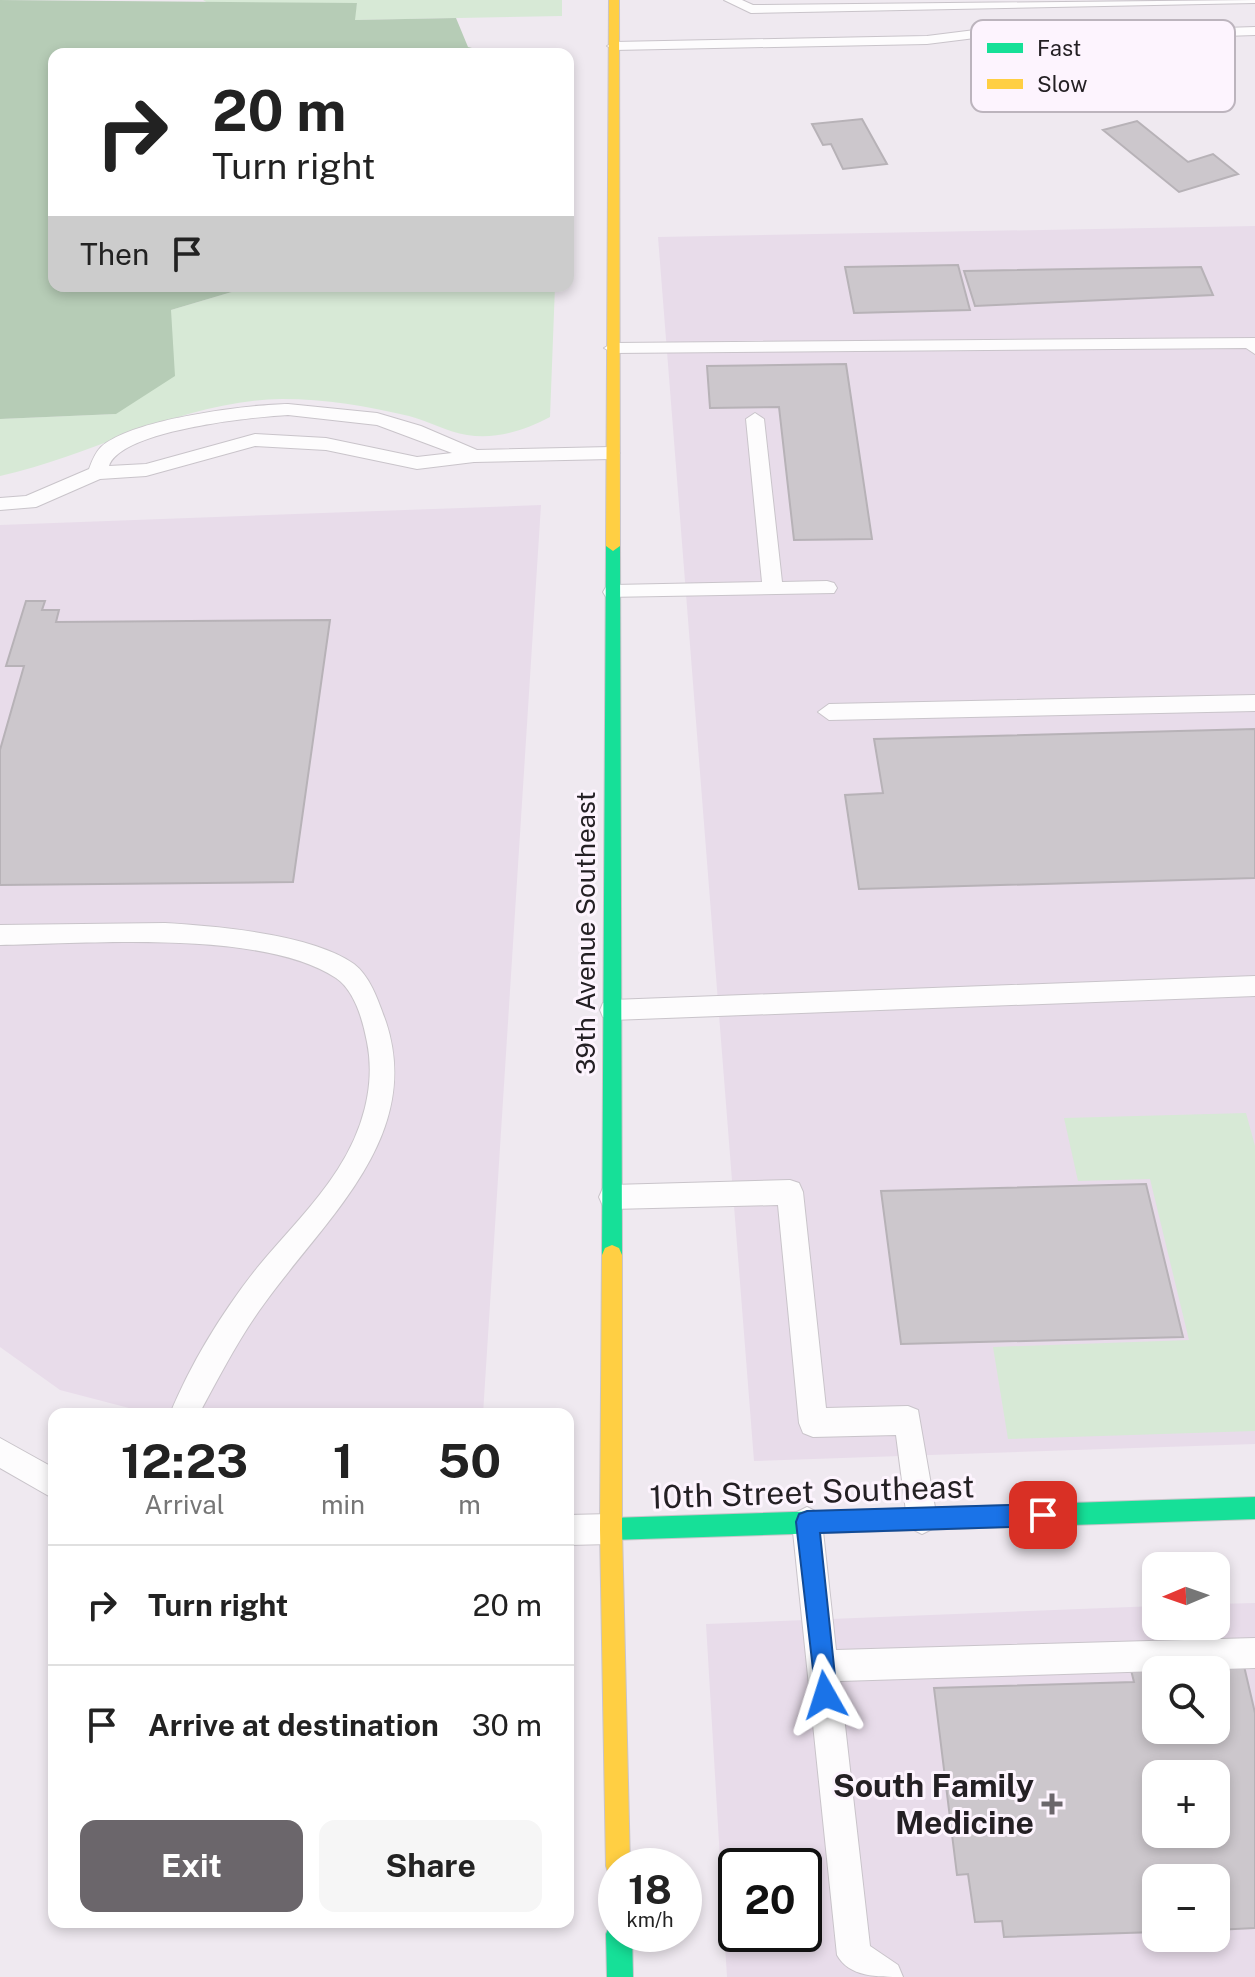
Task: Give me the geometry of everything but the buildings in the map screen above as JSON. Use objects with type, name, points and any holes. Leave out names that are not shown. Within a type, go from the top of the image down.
[{"type":"main road","name":"39th Avenue Southeast","points":[[614,0],[611,1529],[618,1848]]},
{"type":"main road","name":"10th Street Southeast","points":[[611,1529],[1255,1508]]},
{"type":"main road","points":[[619,1952],[620,1977]]},
{"type":"lane","points":[[731,0],[751,9],[1251,0]]},
{"type":"lane","points":[[1235,32],[1255,31]]},
{"type":"lane","points":[[614,46],[927,40],[971,34]]},
{"type":"lane","points":[[613,348],[1254,345]]},
{"type":"lane","points":[[97,473],[104,455],[111,449],[152,433],[195,420],[270,411],[374,419],[420,431],[474,456]]},
{"type":"lane","points":[[755,419],[773,589]]},
{"type":"lane","points":[[1,509],[29,502],[97,473],[146,470],[255,440],[326,444],[417,463],[474,456],[611,453]]},
{"type":"lane","points":[[613,592],[827,588]]},
{"type":"lane","points":[[829,712],[1255,703]]},
{"type":"lane","points":[[0,935],[218,935],[263,943],[301,951],[345,972],[368,1002],[382,1050],[382,1083],[375,1116],[362,1152],[346,1180],[242,1312],[187,1408]]},
{"type":"lane","points":[[612,1010],[1255,986]]},
{"type":"lane","points":[[612,1197],[790,1192],[813,1423],[908,1420],[922,1519]]},
{"type":"lane","points":[[0,1452],[48,1480]]},
{"type":"lane","points":[[807,1522],[854,1955],[886,1977]]},
{"type":"lane","points":[[574,1530],[611,1529]]},
{"type":"lane","points":[[822,1666],[1255,1653]]},
{"type":"shaded area","points":[[1255,226],[1255,1444],[754,1461],[658,237]]},
{"type":"shaded area","points":[[541,505],[483,1408],[129,1408],[60,1390],[0,1347],[0,525]]},
{"type":"shaded area","points":[[1255,1603],[1255,1977],[727,1977],[726,1952],[822,1952],[822,1848],[719,1848],[706,1624],[1142,1607],[1142,1640],[1230,1640],[1230,1604]]},
{"type":"green space","points":[[0,0],[357,3],[355,20],[456,18],[468,47],[472,48],[48,48],[48,292],[232,292],[171,310],[175,376],[116,414],[0,419]]},
{"type":"green space","points":[[203,0],[562,0],[562,16],[354,20],[357,3],[208,3]]},
{"type":"green space","points":[[232,292],[555,292],[550,417],[510,433],[478,436],[452,431],[409,416],[346,404],[282,399],[245,402],[174,419],[36,467],[0,476],[0,419],[116,414],[171,310]]},
{"type":"green space","points":[[1246,1113],[1255,1146],[1255,1431],[1008,1439],[993,1347],[1189,1340],[1150,1179],[1078,1181],[1064,1118]]},
{"type":"traffic: fast","points":[[612,1255],[613,546]]},
{"type":"traffic: fast","points":[[611,1529],[1255,1508]]},
{"type":"traffic: fast","points":[[619,1952],[620,1977]]},
{"type":"traffic: slow","points":[[613,546],[614,0]]},
{"type":"traffic: slow","points":[[612,1255],[611,1529],[618,1848]]},
{"type":"place","name":"South Family Medicine","points":[[1052,1804]]},
{"type":"route","points":[[825,1695],[807,1522],[1043,1515]]}]
